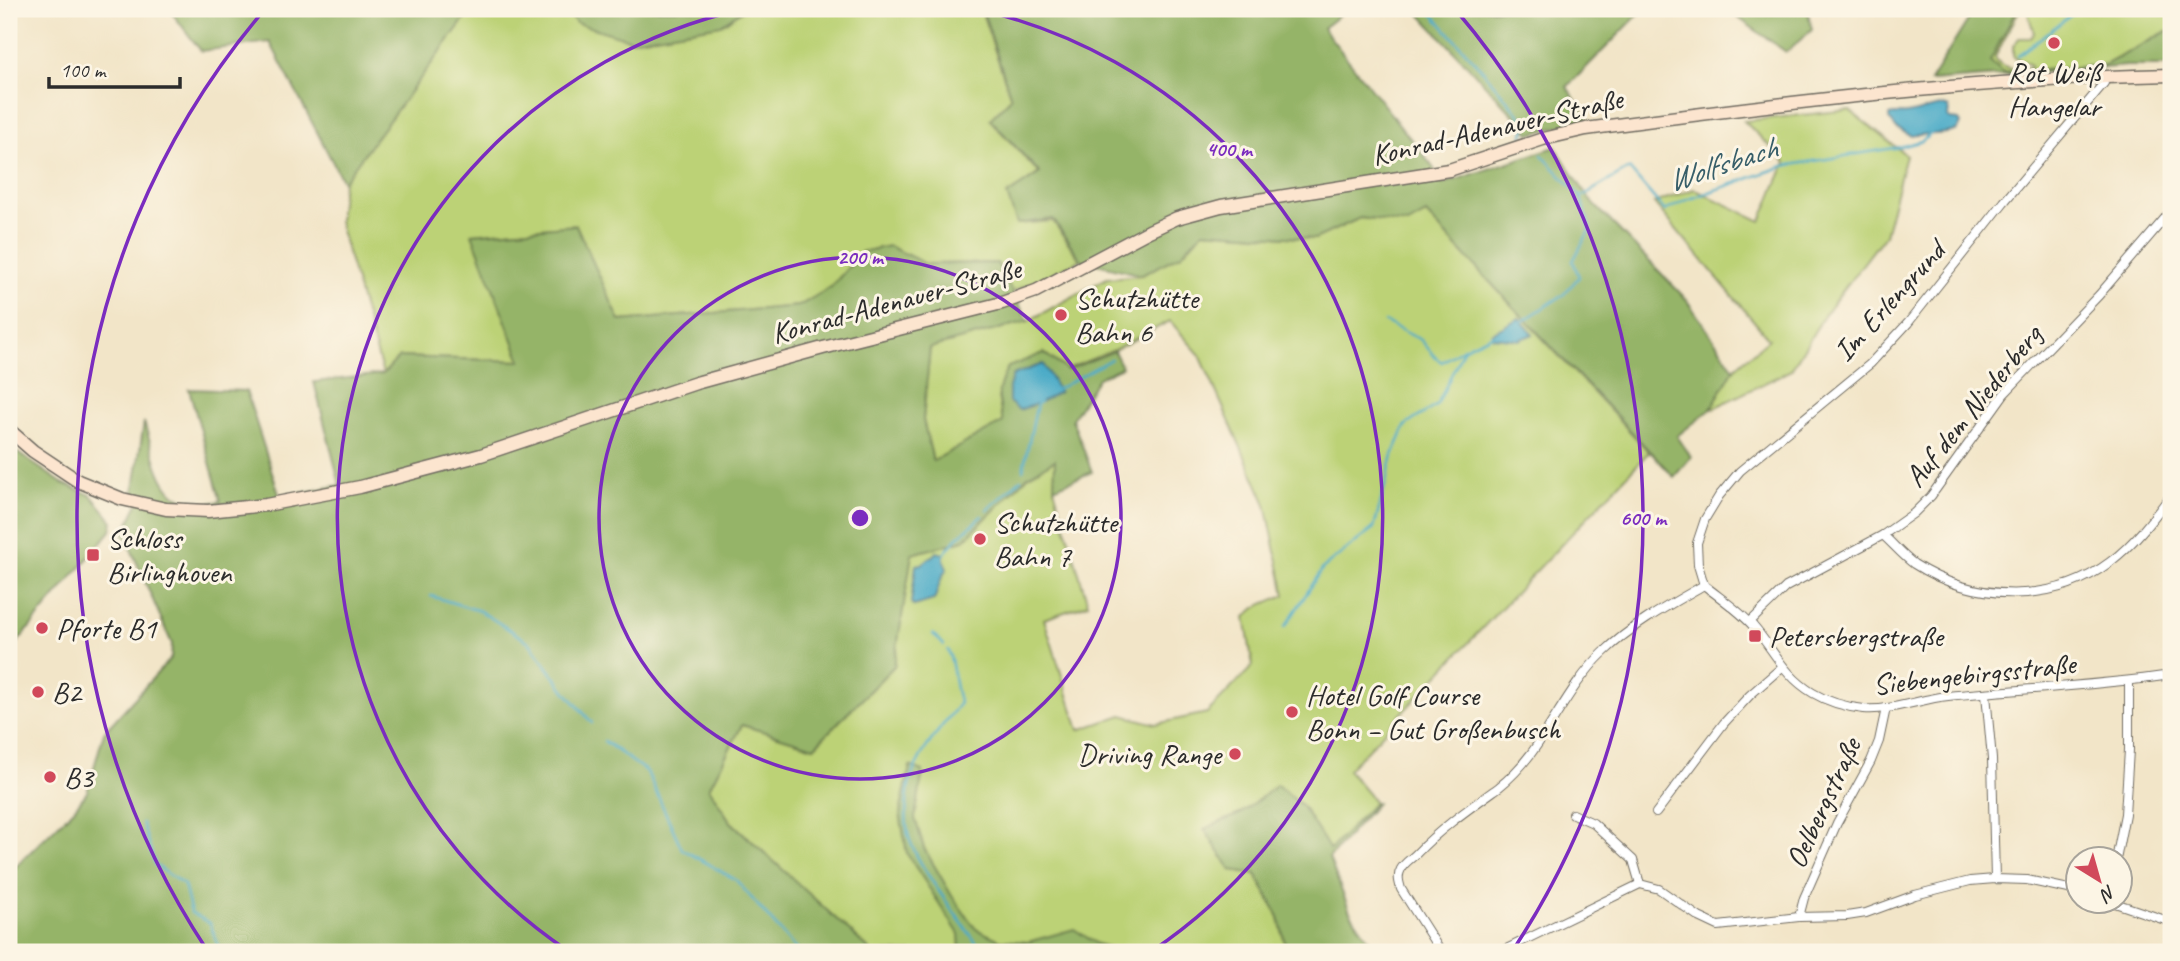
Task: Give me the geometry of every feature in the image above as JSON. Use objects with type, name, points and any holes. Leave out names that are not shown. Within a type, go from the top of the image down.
[{"type":"street","name":"Konrad-Adenauer-Straße","points":[[9,430],[33,451],[78,481],[129,501],[166,509],[208,511],[254,506],[360,487],[442,466],[553,432],[695,383],[1002,303],[1036,290],[1177,218],[1221,206],[1449,170],[1586,128],[1895,91],[2000,82],[2171,75]]},
{"type":"street","name":"Im Erlengrund","points":[[1704,585],[1698,565],[1697,543],[1705,519],[1719,496],[1740,471],[1870,364],[1908,323],[2004,202],[2104,83],[2105,76]]},
{"type":"street","name":"Auf dem Niederberg","points":[[1750,622],[1786,587],[1883,535],[1914,513],[1931,496],[2004,394],[2099,295],[2171,211]]},
{"type":"street","points":[[1883,535],[1912,562],[1944,580],[1980,592],[2043,591],[2081,579],[2108,563],[2132,543],[2171,495]]},
{"type":"street","name":"Siebengebirgsstraße","points":[[1704,585],[1750,622],[1782,667],[1811,692],[1828,700],[1865,709],[1886,708],[1946,696],[2171,675]]},
{"type":"street","points":[[1441,952],[1401,890],[1398,880],[1401,869],[1431,838],[1518,770],[1533,752],[1578,681],[1601,654],[1631,630],[1704,585]]},
{"type":"street","points":[[1656,813],[1724,723],[1782,667]]},
{"type":"street","points":[[2119,846],[2125,814],[2129,681]]},
{"type":"street","points":[[1986,694],[1992,759],[1995,878]]},
{"type":"street","name":"Oelbergstraße","points":[[1799,917],[1804,898],[1837,823],[1871,761],[1879,741],[1886,708]]},
{"type":"street","points":[[1573,814],[1593,823],[1633,860],[1640,884]]},
{"type":"street","points":[[1500,952],[1640,884],[1659,890],[1699,917],[1718,926],[1866,913],[1943,886],[1995,878],[2027,880],[2064,888]]},
{"type":"street","points":[[2134,909],[2171,922]]},
{"type":"green space","points":[[169,9],[472,9],[343,182],[270,42],[201,51]]},
{"type":"green space","points":[[472,9],[566,9],[576,23],[721,25],[744,9],[959,9],[982,13],[1011,98],[990,120],[1039,173],[1008,195],[1018,224],[1053,221],[1080,260],[1012,292],[997,263],[925,264],[889,246],[862,252],[831,287],[799,306],[619,321],[576,225],[473,234],[521,361],[400,357],[383,374],[339,221],[343,182]]},
{"type":"green space","points":[[566,9],[744,9],[721,25],[632,40],[576,23]]},
{"type":"green space","points":[[968,9],[1347,9],[1323,28],[1432,166],[1443,184],[1555,147],[1590,200],[1686,299],[1734,369],[1710,410],[1677,436],[1691,457],[1674,477],[1426,214],[1408,224],[1360,218],[1315,239],[1203,231],[1182,254],[1142,275],[1081,260],[1053,219],[1017,224],[1007,195],[1040,173],[990,119],[1011,98],[983,11]]},
{"type":"green space","points":[[1415,9],[1644,9],[1567,87],[1588,119],[1531,134]]},
{"type":"green space","points":[[1726,9],[1807,9],[1812,30],[1786,52]]},
{"type":"green space","points":[[1975,9],[2017,9],[1990,61],[2003,73],[2105,65],[2171,29],[2171,66],[2127,66],[1930,81]]},
{"type":"green space","name":"Rot Weiß Hangelar","points":[[2017,9],[2020,9],[1995,57],[2001,65],[2010,68],[2030,68],[2031,65],[2013,57],[2013,47],[2019,38],[2030,38],[2034,33],[2025,9],[2171,9],[2171,29],[2105,65],[2003,73],[1989,61]]},
{"type":"green space","points":[[1849,110],[1906,155],[1885,235],[1825,314],[1791,370],[1710,410],[1734,369],[1769,339],[1654,203],[1694,189],[1761,221],[1786,162],[1744,121]]},
{"type":"green space","points":[[1426,214],[1649,452],[1348,770],[1375,802],[1330,851],[1302,806],[1277,786],[1240,814],[1205,829],[1255,873],[1279,917],[1286,948],[1284,952],[872,952],[730,821],[709,788],[742,725],[814,747],[894,666],[911,554],[964,540],[1029,475],[1056,459],[1054,488],[1088,604],[1044,619],[1079,730],[1122,715],[1156,724],[1207,713],[1253,666],[1245,617],[1256,607],[1285,595],[1266,504],[1200,355],[1170,321],[1114,350],[998,397],[1003,422],[933,461],[923,420],[930,347],[1028,321],[1107,278],[1142,275],[1182,254],[1203,231],[1315,239],[1360,218],[1408,224]]},
{"type":"green space","points":[[576,225],[620,321],[799,306],[831,287],[862,252],[889,246],[926,264],[997,263],[1028,321],[930,348],[923,420],[933,461],[1003,422],[999,394],[1008,367],[1044,353],[1067,370],[1114,351],[1122,367],[1098,378],[1072,419],[1092,472],[1054,488],[1055,460],[1029,475],[964,540],[912,554],[894,666],[814,747],[742,725],[709,788],[730,821],[872,952],[9,952],[9,873],[74,809],[87,792],[104,732],[171,658],[172,644],[124,533],[140,499],[133,496],[144,422],[165,484],[185,501],[221,501],[189,389],[246,391],[280,497],[340,485],[314,382],[383,374],[399,357],[521,361],[472,234]],"holes":[[[1043,364],[1058,392],[1013,375]]]},
{"type":"green space","points":[[9,447],[62,483],[91,495],[113,521],[111,531],[9,652]]},
{"type":"green space","points":[[910,766],[923,771],[915,818],[924,848],[952,896],[976,929],[1000,940],[1028,942],[1074,929],[1097,944],[1110,948],[1109,952],[1097,952],[1094,948],[1072,952],[960,952],[959,934],[907,854],[900,813]]},
{"type":"green space","points":[[1277,785],[1302,806],[1330,850],[1375,802],[1377,803],[1329,858],[1350,912],[1377,952],[1284,952],[1286,948],[1279,917],[1256,874],[1231,870],[1204,829],[1240,814]]},
{"type":"water","points":[[1943,106],[1949,108],[1950,119],[1959,120],[1961,123],[1958,130],[1911,136],[1896,128],[1889,119],[1891,114],[1907,114]]},
{"type":"water","points":[[1519,318],[1533,334],[1519,340],[1493,337],[1492,333]]},
{"type":"water","points":[[1043,364],[1059,392],[1019,410],[1009,402],[1009,387],[1013,375]]},
{"type":"water","points":[[937,552],[944,554],[947,569],[934,600],[914,606],[911,603],[916,565],[922,564]]},
{"type":"waterway","name":"Wolfsbach","points":[[1428,9],[1526,123],[1523,135]]},
{"type":"waterway","name":"Wolfsbach","points":[[2018,55],[2079,9]]},
{"type":"waterway","name":"Wolfsbach","points":[[1542,155],[1581,197],[1629,169],[1665,211],[1684,201],[1784,166],[1900,147],[1922,141],[1934,131]]},
{"type":"waterway","points":[[1520,323],[1563,295],[1579,277],[1573,261],[1590,229],[1581,198]]},
{"type":"waterway","points":[[1385,322],[1421,340],[1442,362],[1494,334]]},
{"type":"waterway","points":[[1285,627],[1323,568],[1374,528],[1393,455],[1406,425],[1437,405],[1464,348]]},
{"type":"waterway","points":[[1056,390],[1111,359]]},
{"type":"waterway","points":[[1023,470],[1037,404],[1040,402]]},
{"type":"waterway","points":[[987,510],[1021,479]]},
{"type":"waterway","points":[[944,554],[956,539],[982,516]]},
{"type":"waterway","points":[[431,596],[480,611],[529,642],[592,723]]},
{"type":"waterway","points":[[933,634],[944,645]]},
{"type":"waterway","points":[[948,650],[960,703],[930,742],[912,774],[907,797],[907,828],[920,862],[983,952]]},
{"type":"waterway","points":[[604,741],[647,772],[682,849],[736,880],[798,952]]},
{"type":"waterway","points":[[142,823],[155,865],[184,885],[191,913],[210,923],[220,952]]},
{"type":"place","name":"Rot Weiß Hangelar","points":[[2054,43]]},
{"type":"place","name":"Schutzhütte Bahn 6","points":[[1061,315]]},
{"type":"place","name":"Schutzhütte Bahn 7","points":[[980,539]]},
{"type":"place","name":"Schloss Birlinghoven","points":[[93,555]]},
{"type":"place","name":"Pforte B1","points":[[42,628]]},
{"type":"place","name":"Petersbergstraße","points":[[1755,636]]},
{"type":"place","name":"B2","points":[[38,692]]},
{"type":"place","name":"Hotel Golf Course Bonn – Gut Großenbusch","points":[[1292,712]]},
{"type":"place","name":"Driving Range","points":[[1235,754]]},
{"type":"place","name":"B3","points":[[50,777]]}]
